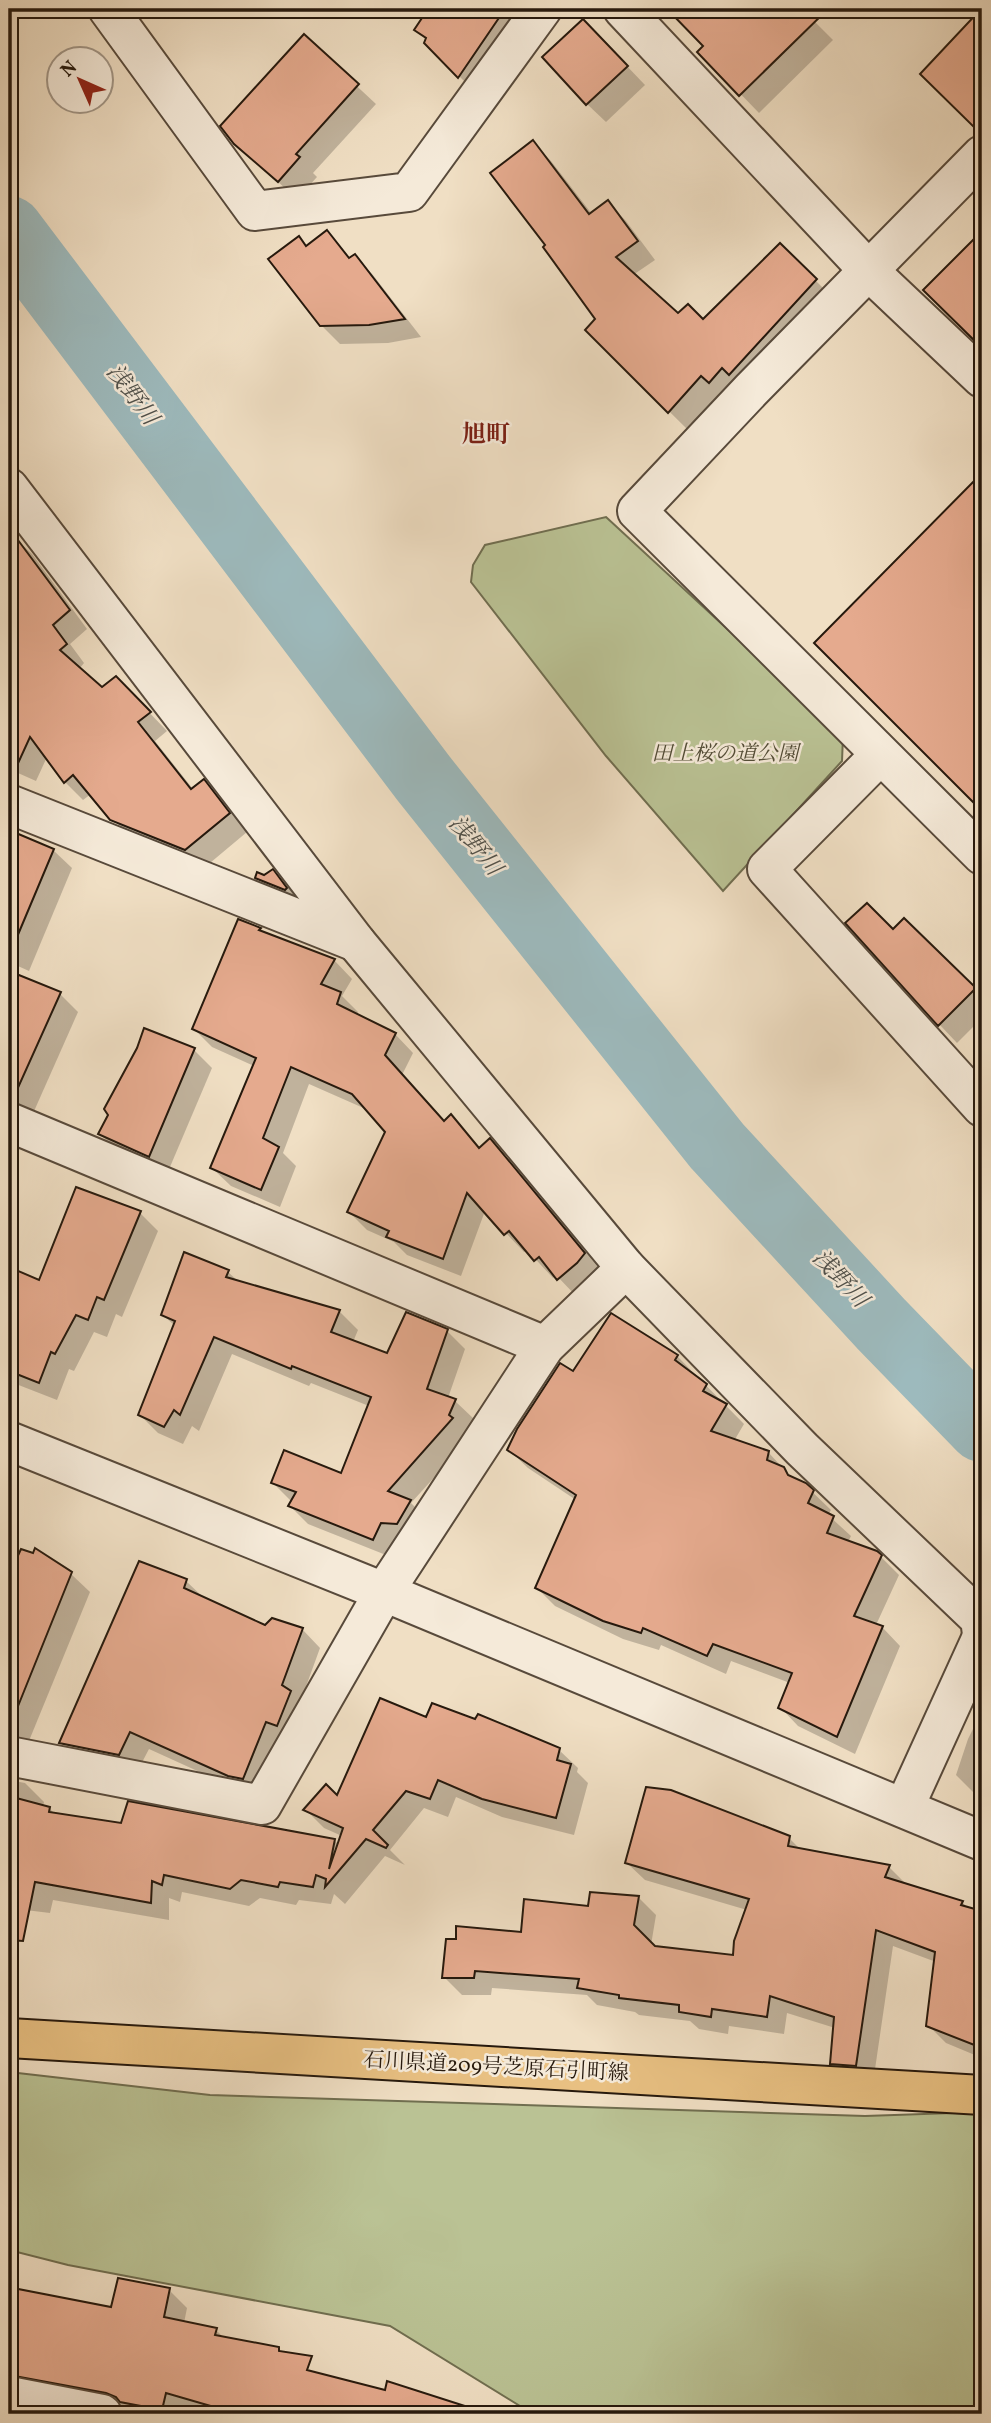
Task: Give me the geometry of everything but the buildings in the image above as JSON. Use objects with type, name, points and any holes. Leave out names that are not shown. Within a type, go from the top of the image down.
[{"type":"main road","name":"石川県道209号芝原石引町線","points":[[9,2038],[982,2095]]},
{"type":"street","points":[[108,9],[255,211],[409,192],[542,9]]},
{"type":"street","points":[[624,9],[870,272],[982,377]]},
{"type":"street","points":[[982,155],[870,272],[751,390],[637,511],[982,855]]},
{"type":"street","points":[[9,488],[356,942],[626,1268],[802,1449],[980,1619],[982,1636],[904,1808]]},
{"type":"street","points":[[880,755],[767,869],[982,1107]]},
{"type":"street","points":[[9,804],[356,942]]},
{"type":"street","points":[[9,1122],[545,1346]]},
{"type":"street","points":[[9,1756],[261,1805],[384,1592],[545,1346],[626,1268]]},
{"type":"street","points":[[9,1441],[384,1592],[982,1841]]},
{"type":"street","points":[[9,2396],[102,2414]]},
{"type":"green space","name":"田上桜の道公園","points":[[606,517],[843,736],[842,761],[723,891],[606,756],[471,582],[473,565],[485,545]]},
{"type":"green space","points":[[9,2072],[210,2095],[865,2116],[982,2112],[982,2414],[533,2414],[390,2326],[68,2265],[9,2250]]},
{"type":"waterway","name":"浅野川","points":[[9,230],[424,779],[717,1146],[881,1324],[982,1428]]},
{"type":"district","name":"旭町","points":[[486,434]]}]
